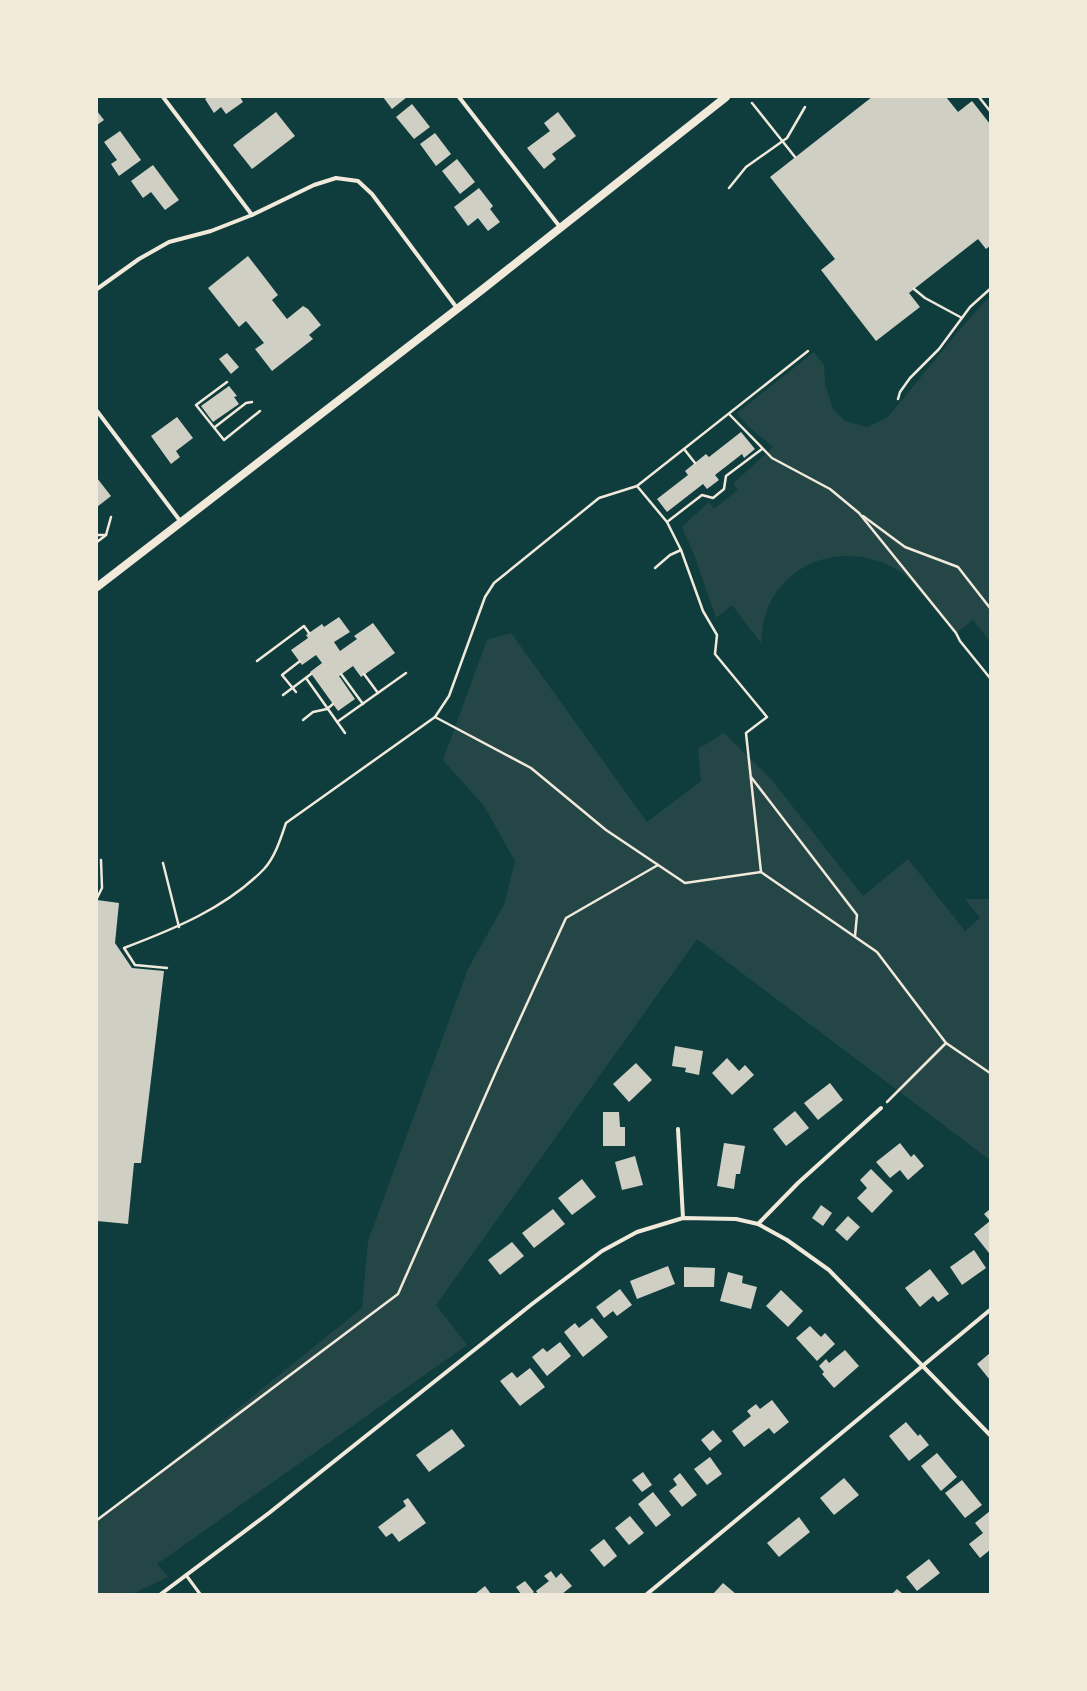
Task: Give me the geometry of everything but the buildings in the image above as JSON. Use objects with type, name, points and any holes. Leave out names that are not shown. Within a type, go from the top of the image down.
[{"type":"main road","points":[[97,587],[457,308],[722,98]]},
{"type":"street","points":[[162,97],[252,215]]},
{"type":"street","points":[[459,97],[560,227]]},
{"type":"street","points":[[97,289],[139,259],[169,242],[211,231],[252,215],[314,185],[336,178],[358,181],[372,194],[457,308]]},
{"type":"street","points":[[97,411],[181,522]]},
{"type":"street","points":[[758,1224],[798,1183],[881,1108]]},
{"type":"street","points":[[678,1130],[683,1218]]},
{"type":"street","points":[[161,1594],[269,1513],[525,1309],[602,1251],[637,1232],[683,1218],[736,1219],[758,1224],[787,1240],[829,1270],[925,1366],[990,1435]]},
{"type":"street","points":[[647,1594],[925,1366],[990,1310]]},
{"type":"lane","points":[[186,1576],[200,1594]]},
{"type":"path","points":[[980,97],[990,111]]},
{"type":"path","points":[[752,103],[795,157]]},
{"type":"path","points":[[729,188],[746,167],[787,138],[805,107]]},
{"type":"path","points":[[914,288],[925,298],[962,318]]},
{"type":"path","points":[[898,399],[900,392],[910,378],[939,349],[970,307],[990,289]]},
{"type":"path","points":[[167,968],[135,965],[124,948],[179,927],[214,907],[240,889],[264,868],[281,841],[286,823],[435,717],[450,696],[485,596],[494,583],[599,498],[637,486],[808,351]]},
{"type":"path","points":[[227,382],[196,405],[224,440],[260,411]]},
{"type":"path","points":[[215,427],[246,403],[252,402]]},
{"type":"path","points":[[729,414],[772,458],[830,489],[859,513],[905,547],[958,567],[990,608]]},
{"type":"path","points":[[684,449],[695,463]]},
{"type":"path","points":[[667,522],[702,495],[713,498],[724,489],[726,476],[762,449]]},
{"type":"path","points":[[637,486],[667,522],[681,550],[703,611],[717,635],[715,654],[767,717],[746,733],[761,872]]},
{"type":"path","points":[[859,513],[956,633],[960,641],[990,678]]},
{"type":"path","points":[[97,542],[106,535],[111,517]]},
{"type":"path","points":[[97,535],[106,535]]},
{"type":"path","points":[[655,568],[670,555],[681,550]]},
{"type":"path","points":[[257,660],[304,626],[309,633]]},
{"type":"path","points":[[296,692],[282,675],[300,662]]},
{"type":"path","points":[[337,722],[406,673]]},
{"type":"path","points":[[283,695],[311,674]]},
{"type":"path","points":[[341,674],[363,704]]},
{"type":"path","points":[[364,674],[378,693]]},
{"type":"path","points":[[306,678],[345,732]]},
{"type":"path","points":[[303,720],[313,712],[327,708],[333,704]]},
{"type":"path","points":[[435,717],[531,768],[606,830],[684,883],[761,872],[877,952],[946,1043],[990,1073]]},
{"type":"path","points":[[751,777],[857,915],[855,936]]},
{"type":"path","points":[[97,898],[102,888],[101,860]]},
{"type":"path","points":[[163,863],[179,927]]},
{"type":"path","points":[[97,1520],[398,1294],[498,1067],[566,918],[658,865]]},
{"type":"path","points":[[881,1108],[946,1043]]},
{"type":"shaded area","points":[[990,296],[990,641],[973,620],[956,633],[904,574],[882,562],[862,557],[841,556],[821,560],[803,568],[787,580],[774,596],[765,616],[761,643],[732,605],[716,618],[695,557],[682,527],[709,502],[714,509],[738,490],[733,484],[773,447],[748,426],[737,413],[814,352],[824,365],[825,384],[833,409],[845,421],[867,427],[888,417],[961,328]]},
{"type":"shaded area","points":[[511,633],[647,822],[701,781],[698,749],[724,733],[771,779],[863,896],[908,859],[965,931],[980,918],[965,899],[990,899],[990,1160],[697,939],[436,1305],[467,1345],[157,1564],[168,1577],[132,1594],[97,1594],[97,1520],[111,1511],[362,1308],[368,1241],[468,969],[504,905],[515,861],[484,806],[443,760],[487,640]]}]
